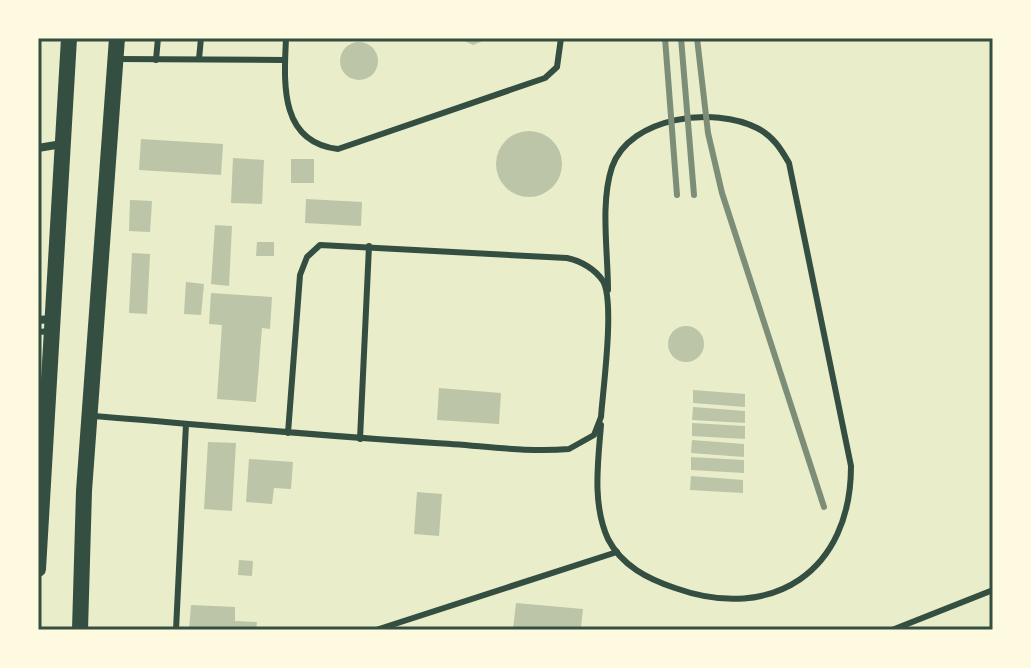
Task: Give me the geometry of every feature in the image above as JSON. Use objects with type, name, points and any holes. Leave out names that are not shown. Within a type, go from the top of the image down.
[{"type":"main road","points":[[38,569],[45,325],[69,38]]},
{"type":"main road","points":[[80,630],[89,416],[117,38]]},
{"type":"street","points":[[38,148],[62,144]]},
{"type":"lane","points":[[156,60],[158,38]]},
{"type":"lane","points":[[199,59],[201,38]]},
{"type":"lane","points":[[286,38],[285,96],[294,121],[309,139],[338,149],[545,78],[557,67],[561,38]]},
{"type":"lane","points":[[116,59],[285,60]]},
{"type":"lane","points":[[706,117],[734,118],[759,129],[776,141],[789,163],[851,466],[851,497],[845,522],[831,550],[802,579],[761,596],[721,599],[687,593],[655,582],[627,563],[608,539],[599,504],[601,417],[608,300],[608,204],[612,168],[621,150],[639,134],[675,122],[706,117]]},
{"type":"lane","points":[[288,433],[304,261],[320,245],[577,260],[602,281],[608,300]]},
{"type":"lane","points":[[360,439],[369,246]]},
{"type":"lane","points":[[89,416],[360,439],[561,450],[589,439],[601,417]]},
{"type":"lane","points":[[176,630],[186,424]]},
{"type":"lane","points":[[376,630],[617,552]]},
{"type":"lane","points":[[892,630],[993,590]]},
{"type":"building","points":[[458,38],[490,38],[473,45]]},
{"type":"building","points":[[359,42],[373,47],[378,61],[373,75],[359,80],[345,75],[340,61],[345,47]]},
{"type":"building","points":[[523,131],[535,131],[547,136],[557,146],[562,164],[560,177],[547,192],[535,197],[523,197],[511,192],[501,182],[496,170],[496,158],[501,146],[511,136]]},
{"type":"building","points":[[141,139],[223,144],[221,175],[139,170]]},
{"type":"building","points":[[233,158],[264,160],[262,204],[231,203]]},
{"type":"building","points":[[291,159],[314,159],[314,183],[291,183]]},
{"type":"building","points":[[306,199],[362,202],[361,226],[305,223]]},
{"type":"building","points":[[130,200],[152,201],[150,232],[129,231]]},
{"type":"building","points":[[215,225],[232,226],[229,286],[211,284]]},
{"type":"building","points":[[257,242],[274,242],[274,256],[256,256]]},
{"type":"building","points":[[132,253],[150,254],[147,314],[129,313]]},
{"type":"building","points":[[186,282],[204,284],[201,315],[184,314]]},
{"type":"building","points":[[211,293],[272,297],[270,329],[262,328],[256,402],[217,399],[222,325],[209,324]]},
{"type":"building","points":[[686,326],[699,331],[704,344],[699,357],[686,362],[673,357],[668,344],[673,331]]},
{"type":"building","points":[[439,388],[501,393],[499,424],[437,420]]},
{"type":"building","points":[[693,390],[745,394],[745,407],[693,403]]},
{"type":"building","points":[[693,407],[745,411],[745,423],[692,420]]},
{"type":"building","points":[[692,423],[745,426],[745,439],[692,436]]},
{"type":"building","points":[[692,440],[744,444],[744,457],[691,453]]},
{"type":"building","points":[[208,442],[236,443],[232,511],[204,509]]},
{"type":"building","points":[[691,457],[744,460],[744,473],[691,470]]},
{"type":"building","points":[[249,459],[293,462],[291,489],[274,488],[272,504],[246,502]]},
{"type":"building","points":[[691,476],[743,480],[743,493],[690,490]]},
{"type":"building","points":[[417,492],[442,494],[439,536],[414,534]]},
{"type":"building","points":[[239,560],[253,561],[252,576],[238,575]]},
{"type":"building","points":[[516,603],[583,609],[581,627],[587,630],[513,630]]},
{"type":"building","points":[[191,605],[235,607],[235,621],[257,622],[256,630],[189,630]]},
{"type":"railway","points":[[665,38],[677,195]]},
{"type":"railway","points":[[681,38],[694,195]]},
{"type":"railway","points":[[697,38],[708,133],[722,193],[824,507]]}]
